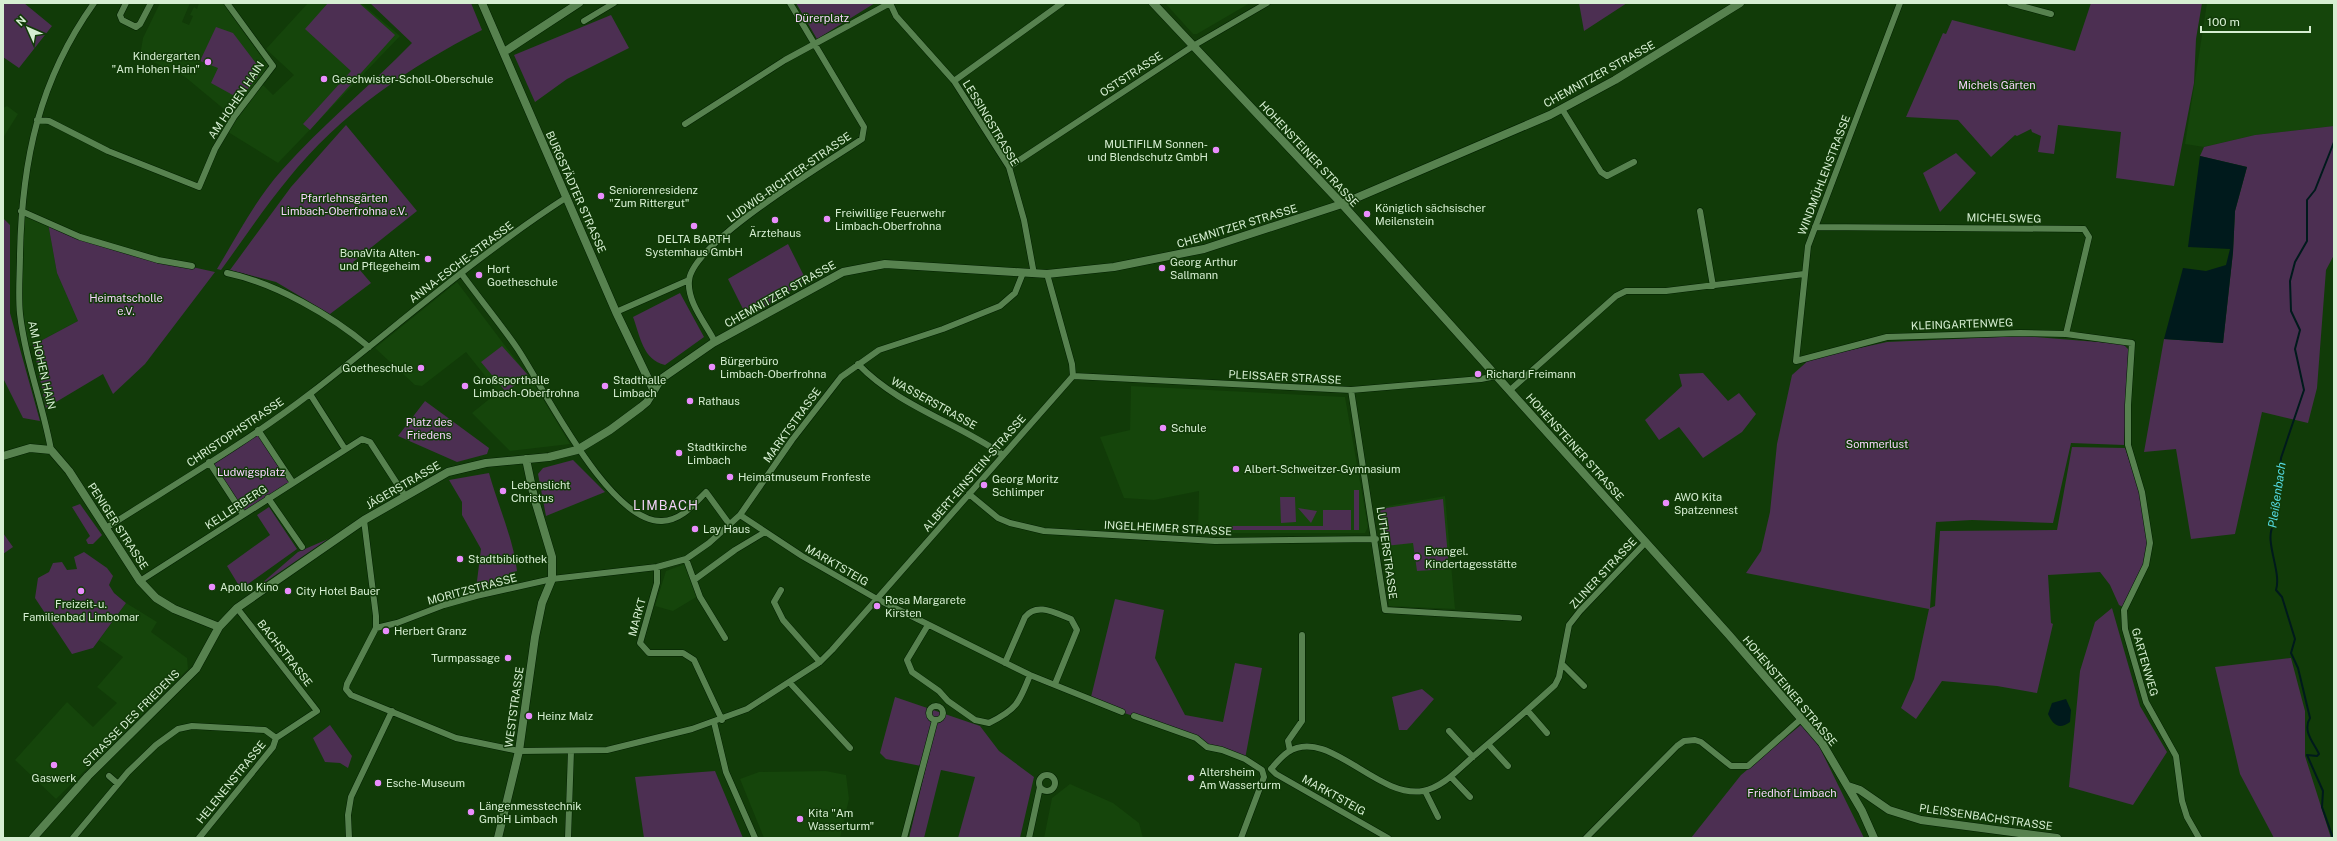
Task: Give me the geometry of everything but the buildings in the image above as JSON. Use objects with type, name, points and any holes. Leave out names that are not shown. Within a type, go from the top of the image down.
[{"type":"main road","name":"BURGSTÄDTER STRASSE","points":[[482,3],[616,312],[653,389]]},
{"type":"main road","points":[[504,52],[579,3]]},
{"type":"main road","name":"HOHENSTEINER STRASSE","points":[[1153,3],[1342,204],[1646,542],[1822,742],[1848,786],[1874,838]]},
{"type":"main road","name":"CHEMNITZER STRASSE","points":[[653,389],[661,378],[716,342],[758,320],[813,287],[843,272],[860,267],[885,264],[1047,274],[1114,267],[1194,252],[1342,204],[1562,109],[1641,64],[1740,3]]},
{"type":"main road","name":"JÄGERSTRASSE","points":[[237,608],[364,520],[448,472],[486,462],[526,459],[577,450],[610,430],[641,407],[646,402],[653,389]]},
{"type":"main road","points":[[3,456],[30,448],[51,450]]},
{"type":"main road","name":"PENIGER STRASSE","points":[[51,450],[69,471],[140,581],[156,598],[174,609],[219,627]]},
{"type":"main road","points":[[526,459],[534,497],[552,557],[552,579]]},
{"type":"main road","name":"WESTSTRASSE","points":[[498,838],[519,751],[535,637],[542,603],[552,579]]},
{"type":"main road","name":"STRASSE DES FRIEDENS","points":[[33,838],[109,754],[196,669],[219,627],[237,608]]},
{"type":"main road","name":"PLEISSENBACHSTRASSE","points":[[1848,786],[1860,790],[1889,810],[1922,820],[2057,838]]},
{"type":"street","name":"AM HOHEN HAIN","points":[[51,450],[20,314],[21,211],[30,145],[48,86],[76,29],[94,3]]},
{"type":"street","points":[[126,3],[120,15],[122,20],[136,27],[140,24],[151,3]]},
{"type":"street","name":"AM HOHEN HAIN","points":[[37,120],[49,121],[108,151],[199,187],[215,150],[234,117],[273,66],[227,3]]},
{"type":"street","points":[[584,21],[614,3]]},
{"type":"street","points":[[790,3],[815,44]]},
{"type":"street","points":[[685,124],[785,60],[890,3]]},
{"type":"street","name":"LESSINGSTRASSE","points":[[890,3],[896,16],[954,80],[1009,166],[1024,220],[1034,274]]},
{"type":"street","points":[[954,80],[1062,3]]},
{"type":"street","name":"OSTSTRASSE","points":[[1009,166],[1193,46],[1267,3]]},
{"type":"street","name":"WINDMÜHLENSTRASSE","points":[[1796,361],[1808,246],[1900,3]]},
{"type":"street","points":[[2010,3],[2051,14]]},
{"type":"street","name":"LUDWIG-RICHTER-STRASSE","points":[[689,280],[698,262],[733,227],[862,139],[864,128],[815,44]]},
{"type":"street","points":[[1562,109],[1601,172],[1608,176],[1634,162]]},
{"type":"street","name":"ANNA-ESCHE-STRASSE","points":[[369,347],[461,273],[567,196]]},
{"type":"street","points":[[21,211],[80,237],[158,260],[192,266]]},
{"type":"street","points":[[1700,211],[1713,286]]},
{"type":"street","name":"MICHELSWEG","points":[[1815,227],[2084,229],[2089,234],[2088,244],[2066,334]]},
{"type":"street","points":[[226,273],[252,280],[293,298],[345,328],[369,347]]},
{"type":"street","points":[[461,273],[516,347],[543,388],[577,450],[623,504],[644,516],[661,521],[678,519],[706,492],[730,525]]},
{"type":"street","name":"MARKTSTRASSE","points":[[552,579],[657,567],[686,559],[710,543],[740,515],[792,440],[832,387],[858,364],[879,350],[943,329],[1000,306],[1015,293],[1023,273]]},
{"type":"street","points":[[1047,274],[1072,364],[1073,376]]},
{"type":"street","points":[[1509,391],[1621,293],[1633,290],[1666,291],[1804,274]]},
{"type":"street","points":[[616,312],[689,280],[692,299],[716,342]]},
{"type":"street","name":"KLEINGARTENWEG","points":[[1796,361],[1887,337],[2020,333],[2066,334],[2132,343]]},
{"type":"street","name":"GARTENWEG","points":[[2132,343],[2128,404],[2128,445],[2142,492],[2150,544],[2146,565],[2124,610],[2125,629],[2146,702],[2176,756],[2182,801],[2187,817],[2199,838]]},
{"type":"street","name":"CHRISTOPHSTRASSE","points":[[106,528],[258,430],[310,394],[369,347]]},
{"type":"street","name":"WASSERSTRASSE","points":[[858,364],[869,376],[897,397],[986,443],[1003,455]]},
{"type":"street","name":"PLEISSAER STRASSE","points":[[1073,376],[1351,390],[1481,379],[1496,376]]},
{"type":"street","name":"ALBERT-EINSTEIN-STRASSE","points":[[376,628],[347,684],[348,692],[456,738],[519,751],[607,750],[722,720],[747,708],[790,683],[820,662],[1073,376]]},
{"type":"street","name":"LUTHERSTRASSE","points":[[1351,390],[1376,539],[1385,610],[1520,618]]},
{"type":"street","points":[[310,394],[345,449]]},
{"type":"street","points":[[258,430],[293,483]]},
{"type":"street","name":"KELLERBERG","points":[[140,581],[362,439],[369,440],[405,496]]},
{"type":"street","points":[[209,462],[243,514]]},
{"type":"street","name":"INGELHEIMER STRASSE","points":[[970,494],[998,518],[1010,523],[1044,531],[1215,540],[1376,539]]},
{"type":"street","points":[[268,498],[302,547]]},
{"type":"street","name":"MARKTSTEIG","points":[[740,515],[802,556],[877,599],[1030,675],[1122,712]]},
{"type":"street","points":[[364,520],[376,616],[376,628]]},
{"type":"street","points":[[694,580],[735,550],[765,532]]},
{"type":"street","name":"ZLINER STRASSE","points":[[1290,751],[1318,747],[1337,756],[1372,778],[1395,789],[1412,792],[1425,791],[1452,777],[1473,756],[1555,685],[1559,677],[1569,625],[1580,611],[1646,542]]},
{"type":"street","points":[[686,559],[700,596],[726,638]]},
{"type":"street","name":"MARKT","points":[[657,567],[657,583],[640,643],[649,653],[683,654],[694,660],[722,720]]},
{"type":"street","name":"MORITZSTRASSE","points":[[376,628],[396,623],[444,605],[476,596],[552,579]]},
{"type":"street","points":[[781,590],[774,602],[783,620],[820,662]]},
{"type":"street","name":"BACHSTRASSE","points":[[237,608],[317,710],[276,738]]},
{"type":"street","points":[[1005,663],[1025,617],[1030,611],[1038,608],[1071,619],[1077,630],[1055,684]]},
{"type":"street","points":[[928,625],[907,660],[912,672],[939,691],[960,710],[975,720],[989,723],[1007,714],[1016,706],[1030,675]]},
{"type":"street","points":[[1290,751],[1288,742],[1302,721],[1302,635]]},
{"type":"street","points":[[1562,664],[1584,686]]},
{"type":"street","points":[[790,683],[850,748]]},
{"type":"street","points":[[1527,710],[1547,733]]},
{"type":"street","points":[[349,838],[348,815],[352,797],[392,711]]},
{"type":"street","points":[[1134,716],[1196,738],[1207,747],[1252,762],[1262,770],[1264,776],[1241,838]]},
{"type":"street","points":[[1586,838],[1676,746],[1684,741],[1695,740],[1702,742],[1731,766],[1748,766],[1801,719]]},
{"type":"street","points":[[904,838],[935,720]]},
{"type":"street","points":[[714,722],[726,772],[755,838]]},
{"type":"street","points":[[73,838],[117,783],[159,742],[178,729],[192,726],[265,730],[276,738]]},
{"type":"street","points":[[1449,731],[1473,756]]},
{"type":"street","name":"HELENENSTRASSE","points":[[199,838],[273,747],[276,738]]},
{"type":"street","points":[[1488,744],[1508,766]]},
{"type":"street","points":[[568,838],[571,751]]},
{"type":"street","name":"MARKTSTEIG","points":[[1290,751],[1271,769],[1276,774],[1388,838]]},
{"type":"street","points":[[109,776],[117,783]]},
{"type":"street","points":[[1452,777],[1470,797]]},
{"type":"street","points":[[1028,838],[1040,787]]},
{"type":"street","points":[[1425,791],[1438,817]]},
{"type":"shaded area","name":"Kindergarten \"Am Hohen Hain\"","points":[[160,3],[190,3],[182,22],[189,25],[193,16],[190,15],[194,7],[197,9],[199,3],[223,3],[269,67],[231,115],[184,76],[140,56],[143,38]]},
{"type":"shaded area","name":"Geschwister-Scholl-Oberschule","points":[[308,3],[361,3],[400,36],[278,163],[228,132],[235,118],[261,83],[273,95],[294,75],[266,49]]},
{"type":"shaded area","points":[[1165,3],[1250,3],[1197,34],[1193,34]]},
{"type":"shaded area","points":[[2207,3],[2334,3],[2334,126],[2255,135],[2204,147],[2185,144]]},
{"type":"shaded area","points":[[7,106],[18,114],[3,138],[3,108]]},
{"type":"shaded area","points":[[21,211],[48,223],[57,273],[78,321],[27,348],[20,314]]},
{"type":"shaded area","name":"Goetheschule","points":[[457,282],[534,384],[570,444],[510,451],[472,413],[498,392],[466,352],[422,386],[415,385],[375,348]]},
{"type":"shaded area","name":"Albert-Schweitzer-Gymnasium","points":[[1131,386],[1345,397],[1368,527],[1365,533],[1198,533],[1199,491],[1154,500],[1124,498],[1100,437],[1130,430]]},
{"type":"shaded area","name":"Evangel. Kindertagesstätte","points":[[1445,496],[1455,609],[1389,606],[1377,508]]},
{"type":"shaded area","points":[[688,563],[698,596],[673,611],[655,606],[666,571]]},
{"type":"shaded area","points":[[126,603],[157,622],[151,632],[187,658],[188,669],[56,799],[15,760],[67,702],[93,727],[117,703],[97,687],[123,657],[99,640]]},
{"type":"shaded area","name":"Kita \"Am Wasserturm\"","points":[[826,771],[846,775],[849,799],[840,838],[764,838],[740,779],[759,772]]},
{"type":"shaded area","points":[[1070,784],[1113,803],[1139,823],[1143,838],[1044,838],[1052,798]]},
{"type":"green space","points":[[3,3],[24,3],[52,26],[19,68],[3,57]]},
{"type":"green space","points":[[328,3],[359,3],[395,35],[310,130],[303,124],[351,71],[305,29]]},
{"type":"green space","points":[[370,3],[471,3],[482,30],[455,44],[402,76],[353,113],[308,155],[279,190],[221,270],[217,269],[255,205],[282,170],[313,137],[412,43]]},
{"type":"green space","name":"Dürerplatz","points":[[796,3],[875,3],[817,39]]},
{"type":"green space","points":[[1579,3],[1627,3],[1584,31]]},
{"type":"green space","name":"Michels Gärten","points":[[2091,3],[2202,3],[2196,39],[2194,83],[2174,186],[2116,178],[2121,132],[2058,125],[2054,154],[2038,152],[2041,136],[2032,132],[2031,129],[2017,136],[2015,135],[1991,157],[1958,120],[1906,117],[1943,33],[1946,34],[1952,20],[2075,51]]},
{"type":"green space","points":[[611,15],[629,48],[567,79],[535,102],[514,55]]},
{"type":"green space","points":[[216,27],[233,33],[262,71],[240,99],[211,83],[218,68],[200,61]]},
{"type":"green space","name":"Pfarrlehnsgärten Limbach-Oberfrohna e.V.","points":[[346,125],[417,211],[353,262],[371,283],[330,314],[276,282],[230,270],[291,187]]},
{"type":"green space","points":[[2334,126],[2334,255],[2326,270],[2317,388],[2308,423],[2262,412],[2235,534],[2191,539],[2176,449],[2144,452],[2164,339],[2223,343],[2233,252],[2235,211],[2247,167],[2200,156],[2204,147],[2255,135]]},
{"type":"green space","points":[[1956,153],[1976,173],[1940,212],[1923,173]]},
{"type":"green space","points":[[3,218],[10,225],[10,313],[40,421],[23,418],[3,378]]},
{"type":"green space","name":"Heimatscholle e.V.","points":[[48,223],[68,232],[109,246],[151,258],[215,272],[145,364],[113,394],[103,374],[46,408],[33,345],[78,321],[57,273]]},
{"type":"green space","points":[[788,244],[806,280],[770,304],[747,317],[728,279]]},
{"type":"green space","points":[[680,293],[704,337],[665,365],[652,358],[647,353],[640,339],[633,317]]},
{"type":"green space","name":"Sommerlust","points":[[2023,336],[2123,344],[2129,350],[2124,445],[2071,443],[2053,523],[1972,520],[1936,522],[1930,608],[1935,606],[1940,531],[2057,530],[2072,447],[2125,448],[2139,490],[2146,521],[2147,551],[2144,565],[2123,607],[2119,605],[2110,585],[2100,572],[2048,575],[2051,623],[2053,624],[2037,693],[1997,686],[1942,681],[1916,719],[1901,708],[1914,679],[1929,609],[1746,573],[1761,551],[1770,512],[1777,444],[1792,375],[1810,359],[1887,342]]},
{"type":"green space","points":[[502,346],[528,375],[506,392],[481,362]]},
{"type":"green space","points":[[1703,373],[1728,401],[1739,393],[1756,414],[1742,432],[1703,458],[1679,427],[1659,440],[1645,420],[1682,386],[1679,374]]},
{"type":"green space","name":"Platz des Friedens","points":[[425,401],[489,448],[487,454],[457,462],[398,436]]},
{"type":"green space","name":"Ludwigsplatz","points":[[258,430],[293,483],[243,514],[209,462]]},
{"type":"green space","points":[[573,460],[605,492],[546,516],[538,474],[543,468]]},
{"type":"green space","points":[[489,473],[509,534],[517,571],[509,573],[510,580],[476,589],[481,549],[462,515],[462,502],[449,480]]},
{"type":"green space","points":[[1354,490],[1359,490],[1359,530],[1354,530]]},
{"type":"green space","points":[[1280,497],[1295,497],[1296,522],[1281,523]]},
{"type":"green space","points":[[1443,499],[1449,569],[1417,571],[1413,543],[1385,546],[1380,509]]},
{"type":"green space","points":[[80,504],[102,535],[93,544],[88,544],[86,540],[90,536],[72,507]]},
{"type":"green space","points":[[269,507],[297,549],[241,589],[227,566],[270,535],[257,515]]},
{"type":"green space","points":[[1298,508],[1317,511],[1311,523]]},
{"type":"green space","points":[[1323,510],[1351,510],[1351,530],[1222,530],[1222,526],[1323,526]]},
{"type":"green space","points":[[3,533],[13,547],[3,554]]},
{"type":"green space","points":[[328,539],[255,589],[298,552]]},
{"type":"green space","points":[[84,552],[107,568],[113,576],[109,585],[114,593],[126,603],[93,648],[72,654],[35,598],[38,578],[49,572],[53,563],[62,562],[67,570],[77,569],[74,557]]},
{"type":"green space","points":[[1115,599],[1164,610],[1155,658],[1185,715],[1223,722],[1235,663],[1262,668],[1245,759],[1207,747],[1196,738],[1090,701]]},
{"type":"green space","points":[[2112,608],[2140,706],[2167,752],[2133,805],[2069,787],[2080,671],[2095,622]]},
{"type":"green space","points":[[2291,658],[2305,711],[2305,756],[2331,838],[2274,838],[2240,774],[2215,667]]},
{"type":"green space","points":[[1422,689],[1434,699],[1407,730],[1399,730],[1392,697]]},
{"type":"green space","points":[[895,697],[980,726],[999,751],[1034,777],[1020,838],[958,838],[975,777],[941,770],[924,838],[909,838],[926,767],[886,759],[880,753]]},
{"type":"green space","name":"Friedhof Limbach","points":[[1802,724],[1819,746],[1864,838],[1691,838],[1741,775]]},
{"type":"green space","points":[[330,725],[352,756],[348,768],[340,763],[325,762],[313,738]]},
{"type":"green space","points":[[715,771],[743,838],[644,838],[635,777]]},
{"type":"water","points":[[2200,156],[2247,167],[2235,211],[2233,252],[2223,343],[2164,339],[2183,268],[2206,271],[2226,265],[2230,249],[2188,247]]},
{"type":"water","points":[[2066,699],[2071,710],[2070,722],[2060,726],[2052,721],[2048,714],[2052,703]]},
{"type":"waterway","name":"Pleißenbach","points":[[2333,838],[2322,807],[2323,791],[2307,755],[2317,756],[2319,754],[2308,732],[2307,728],[2310,718],[2298,668],[2291,653],[2295,639],[2282,597],[2276,590],[2277,574],[2271,547],[2271,531],[2274,524],[2281,458],[2304,390],[2295,349],[2300,330],[2291,311],[2290,281],[2295,262],[2307,241],[2307,200],[2315,190],[2334,142]]},
{"type":"place","name":"Kindergarten \"Am Hohen Hain\"","points":[[208,62]]},
{"type":"place","name":"Geschwister-Scholl-Oberschule","points":[[324,79]]},
{"type":"place","name":"MULTIFILM Sonnen- und Blendschutz GmbH","points":[[1216,150]]},
{"type":"place","name":"Seniorenresidenz \"Zum Rittergut\"","points":[[601,196]]},
{"type":"place","name":"Königlich sächsischer Meilenstein","points":[[1367,214]]},
{"type":"place","name":"Freiwillige Feuerwehr Limbach-Oberfrohna","points":[[827,219]]},
{"type":"place","name":"Ärztehaus","points":[[775,220]]},
{"type":"place","name":"DELTA BARTH Systemhaus GmbH","points":[[694,226]]},
{"type":"place","name":"BonaVita Alten- und Pflegeheim","points":[[428,259]]},
{"type":"place","name":"Georg Arthur Sallmann","points":[[1162,268]]},
{"type":"place","name":"Hort Goetheschule","points":[[479,275]]},
{"type":"place","name":"Bürgerbüro Limbach-Oberfrohna","points":[[712,367]]},
{"type":"place","name":"Goetheschule","points":[[421,368]]},
{"type":"place","name":"Richard Freimann","points":[[1478,374]]},
{"type":"place","name":"Großsporthalle Limbach-Oberfrohna","points":[[465,386]]},
{"type":"place","name":"Stadthalle Limbach","points":[[605,386]]},
{"type":"place","name":"Rathaus","points":[[690,401]]},
{"type":"place","name":"Schule","points":[[1163,428]]},
{"type":"place","name":"Stadtkirche Limbach","points":[[679,453]]},
{"type":"place","name":"Albert-Schweitzer-Gymnasium","points":[[1236,469]]},
{"type":"place","name":"Heimatmuseum Fronfeste","points":[[730,477]]},
{"type":"place","name":"Georg Moritz Schlimper","points":[[984,485]]},
{"type":"place","name":"Lebenslicht Christus","points":[[503,491]]},
{"type":"place","name":"AWO Kita Spatzennest","points":[[1666,503]]},
{"type":"place","name":"Lay Haus","points":[[695,529]]},
{"type":"place","name":"Evangel. Kindertagesstätte","points":[[1417,557]]},
{"type":"place","name":"Stadtbibliothek","points":[[460,559]]},
{"type":"place","name":"Apollo Kino","points":[[212,587]]},
{"type":"place","name":"Freizeit- u. Familienbad Limbomar","points":[[81,591]]},
{"type":"place","name":"City Hotel Bauer","points":[[288,591]]},
{"type":"place","name":"Rosa Margarete Kirsten","points":[[877,606]]},
{"type":"place","name":"Herbert Granz","points":[[386,631]]},
{"type":"place","name":"Turmpassage","points":[[508,658]]},
{"type":"place","name":"Heinz Malz","points":[[529,716]]},
{"type":"place","name":"Gaswerk","points":[[54,765]]},
{"type":"place","name":"Altersheim Am Wasserturm","points":[[1191,778]]},
{"type":"place","name":"Esche-Museum","points":[[378,783]]},
{"type":"place","name":"Längenmesstechnik GmbH Limbach","points":[[471,812]]},
{"type":"place","name":"Kita \"Am Wasserturm\"","points":[[800,819]]},
{"type":"district","name":"LIMBACH","points":[[666,505]]}]
